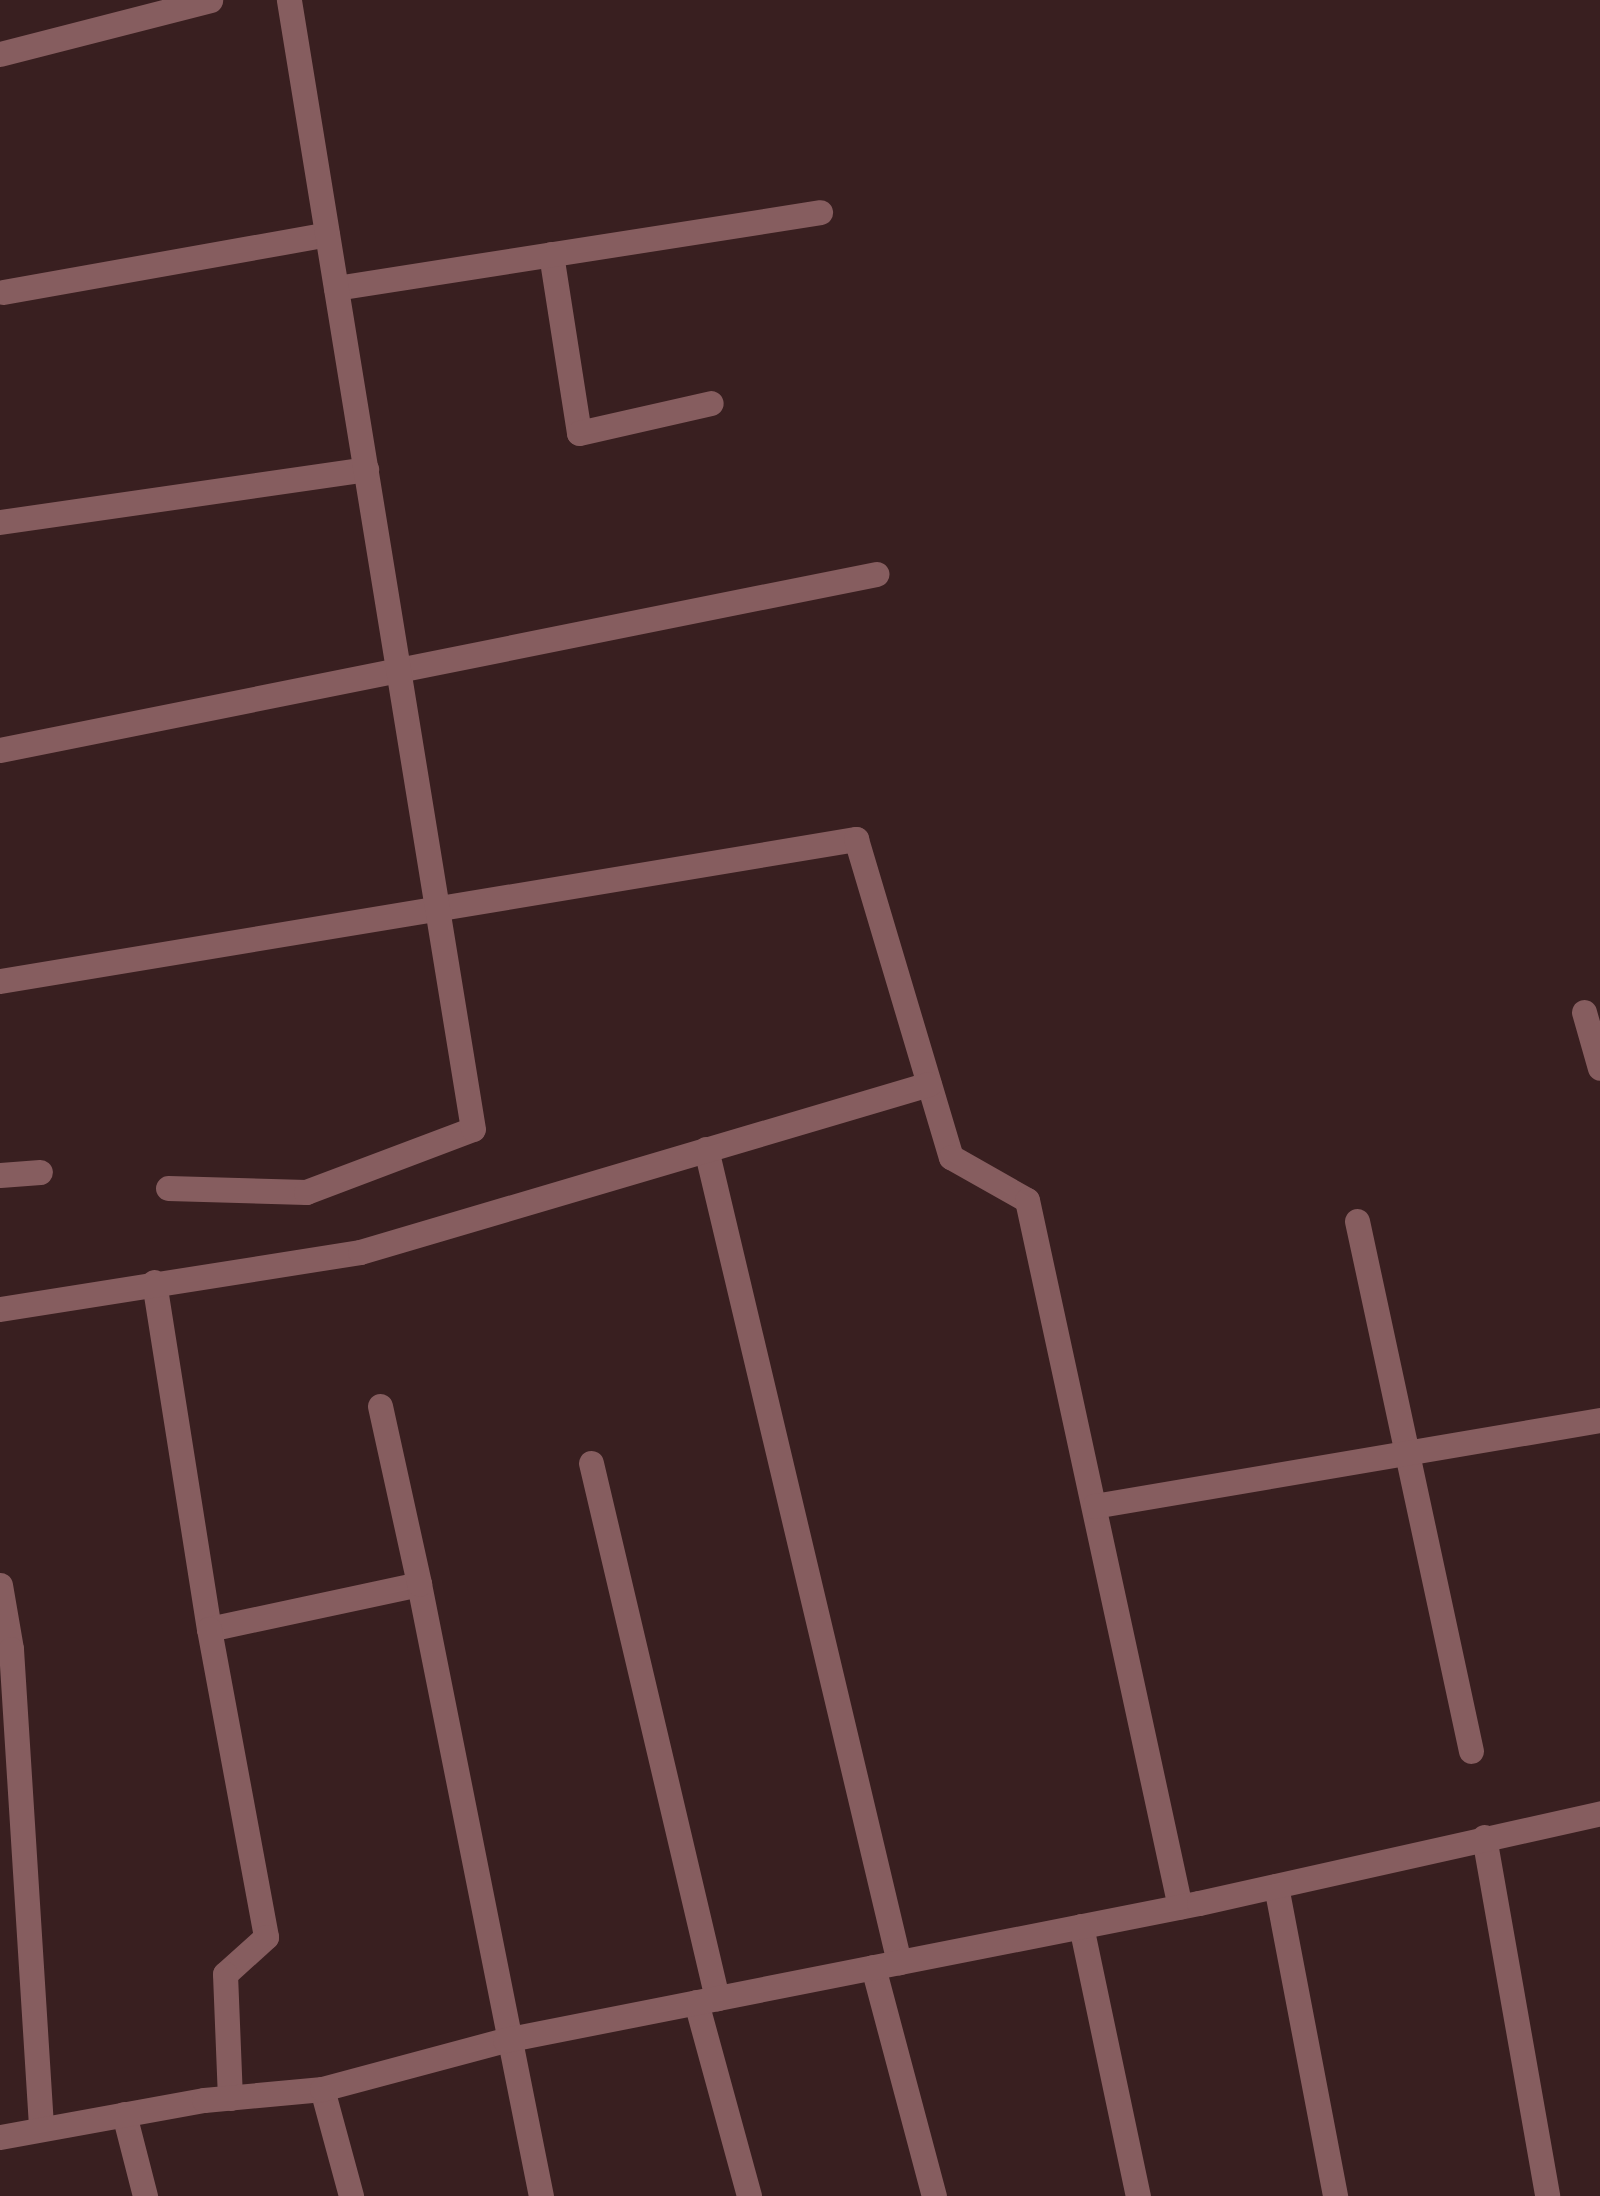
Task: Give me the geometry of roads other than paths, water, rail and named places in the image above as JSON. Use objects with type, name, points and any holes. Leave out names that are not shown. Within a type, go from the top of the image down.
[{"type":"street","points":[[0,54],[110,12],[210,0]]},
{"type":"street","points":[[168,1188],[306,1192],[472,1130],[289,0]]},
{"type":"street","points":[[336,288],[820,212]]},
{"type":"street","points":[[3,292],[327,234]]},
{"type":"street","points":[[551,254],[579,432],[711,403]]},
{"type":"street","points":[[0,522],[366,469]]},
{"type":"street","points":[[0,750],[398,666],[876,574]]},
{"type":"street","points":[[0,981],[856,840],[951,1157],[1028,1200],[1180,1906]]},
{"type":"street","points":[[1584,1012],[1600,1068]]},
{"type":"street","points":[[0,1309],[360,1252],[929,1084]]},
{"type":"street","points":[[706,1149],[934,2196]]},
{"type":"street","points":[[0,1176],[40,1172]]},
{"type":"street","points":[[1356,1220],[1410,1452],[1471,1751]]},
{"type":"street","points":[[154,1282],[209,1629],[266,1937],[225,1974],[230,2098]]},
{"type":"street","points":[[380,1406],[419,1584],[505,2040],[541,2196]]},
{"type":"street","points":[[1094,1506],[1600,1420]]},
{"type":"street","points":[[590,1463],[749,2196]]},
{"type":"street","points":[[209,1629],[419,1584]]},
{"type":"street","points":[[0,1585],[11,1648],[41,2129]]},
{"type":"street","points":[[0,2137],[230,2098],[322,2090],[505,2040],[1180,1906],[1600,1813]]},
{"type":"street","points":[[1484,1836],[1547,2196]]},
{"type":"street","points":[[1276,1886],[1335,2196]]},
{"type":"street","points":[[1081,1926],[1138,2196]]},
{"type":"street","points":[[322,2090],[352,2196]]},
{"type":"street","points":[[124,2114],[145,2196]]}]
